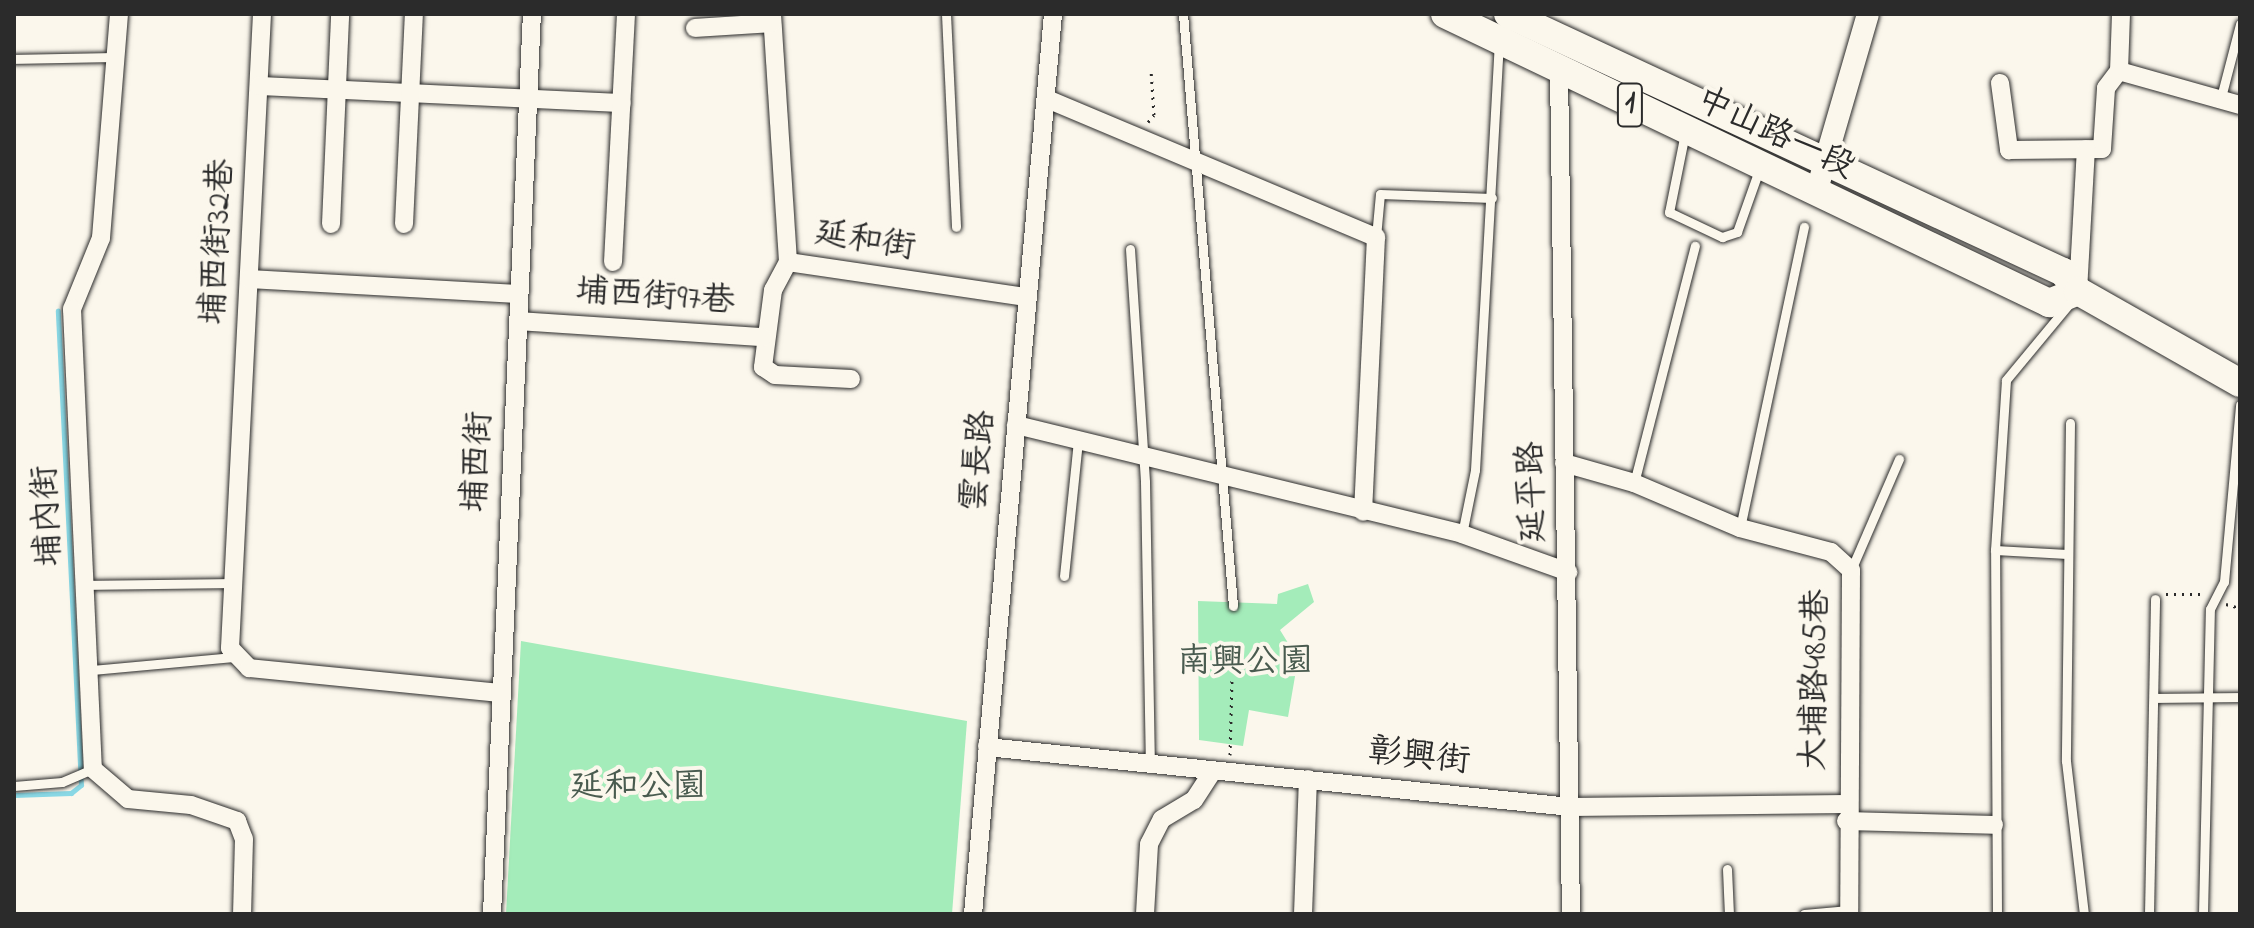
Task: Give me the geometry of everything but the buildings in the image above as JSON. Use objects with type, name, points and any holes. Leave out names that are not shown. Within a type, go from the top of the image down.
[{"type":"main road","name":"中山路一段","points":[[1445,14],[1504,27],[1695,103],[1826,166],[2063,272],[2078,291],[2240,383]]},
{"type":"main road","name":"中山路一段","points":[[1504,27],[1559,69],[1685,133],[2049,303],[2078,291]]},
{"type":"street","name":"埔內街","points":[[93,769],[91,670],[84,585],[72,309],[101,238],[110,57],[119,14]]},
{"type":"street","name":"埔西街32巷","points":[[234,657],[231,583],[262,14]]},
{"type":"street","points":[[331,224],[340,14]]},
{"type":"street","points":[[404,224],[414,14]]},
{"type":"street","name":"埔西街","points":[[492,914],[499,693],[532,14]]},
{"type":"street","points":[[613,262],[626,14]]},
{"type":"street","name":"雲長路","points":[[973,914],[1053,14]]},
{"type":"street","points":[[1816,193],[1868,14]]},
{"type":"street","points":[[2000,83],[2009,150],[2086,149],[2105,145],[2106,88],[2119,71],[2121,14]]},
{"type":"street","name":"延和街","points":[[695,28],[772,19],[788,262],[1026,297]]},
{"type":"street","name":"延平路","points":[[1559,69],[1571,914]]},
{"type":"street","points":[[2119,71],[2240,105]]},
{"type":"street","points":[[259,86],[622,103]]},
{"type":"street","points":[[1047,99],[1376,237],[1363,512]]},
{"type":"street","points":[[2078,291],[2086,149]]},
{"type":"street","points":[[762,337],[776,277],[788,262]]},
{"type":"street","points":[[249,279],[518,294]]},
{"type":"street","name":"埔西街97巷","points":[[519,321],[762,337],[763,367],[775,375],[851,379]]},
{"type":"street","points":[[1016,425],[1221,478],[1462,534],[1568,572]]},
{"type":"street","points":[[1564,463],[1634,483],[1740,528],[1831,552],[1851,570]]},
{"type":"street","name":"大埔路485巷","points":[[1849,912],[1846,812],[1851,570]]},
{"type":"street","points":[[234,657],[249,668],[499,693]]},
{"type":"street","name":"彰興街","points":[[987,747],[1571,807],[1846,812],[1994,825]]},
{"type":"street","points":[[93,769],[128,799],[191,805],[237,821],[244,839],[242,914]]},
{"type":"street","points":[[1145,914],[1149,844],[1162,819],[1194,800],[1220,772]]},
{"type":"street","points":[[1303,914],[1308,779]]},
{"type":"lane","points":[[946,14],[956,227]]},
{"type":"lane","points":[[1183,14],[1193,161],[1233,606]]},
{"type":"lane","points":[[2220,101],[2240,24]]},
{"type":"lane","points":[[1462,534],[1475,470],[1504,27]]},
{"type":"lane","points":[[14,59],[110,57]]},
{"type":"lane","points":[[1695,103],[1685,133],[1669,212],[1722,237],[1737,232],[1772,140]]},
{"type":"lane","points":[[1376,237],[1380,194],[1492,198]]},
{"type":"lane","points":[[1740,528],[1804,227]]},
{"type":"lane","points":[[1634,483],[1695,246]]},
{"type":"lane","points":[[1130,249],[1141,456],[1150,766]]},
{"type":"lane","points":[[1997,914],[1994,825],[1995,550],[2006,380],[2078,291]]},
{"type":"lane","points":[[2203,914],[2210,609],[2218,595],[2240,405]]},
{"type":"lane","points":[[2070,423],[2066,761],[2084,914]]},
{"type":"lane","points":[[1064,576],[1078,441]]},
{"type":"lane","name":"大埔路485巷","points":[[1851,570],[1899,459]]},
{"type":"lane","points":[[1995,550],[2067,554]]},
{"type":"lane","points":[[84,585],[231,583]]},
{"type":"lane","points":[[2149,914],[2155,599]]},
{"type":"lane","points":[[91,670],[234,657]]},
{"type":"lane","points":[[2155,698],[2240,697]]},
{"type":"lane","points":[[14,786],[62,782],[93,769]]},
{"type":"lane","points":[[1727,869],[1729,914]]},
{"type":"lane","points":[[1804,914],[1849,912]]},
{"type":"path","points":[[1151,70],[1154,115]]},
{"type":"path","points":[[2155,599],[2168,593],[2218,595],[2240,608]]},
{"type":"path","points":[[1220,772],[1232,678]]},
{"type":"green space","name":"南興公園","points":[[1308,584],[1314,602],[1280,630],[1298,659],[1288,717],[1249,710],[1243,746],[1199,740],[1198,601],[1277,604],[1278,594]]},
{"type":"green space","name":"延和公園","points":[[521,641],[967,721],[952,914],[506,914]]},
{"type":"waterway","points":[[14,795],[71,793],[81,785],[58,311]]}]
